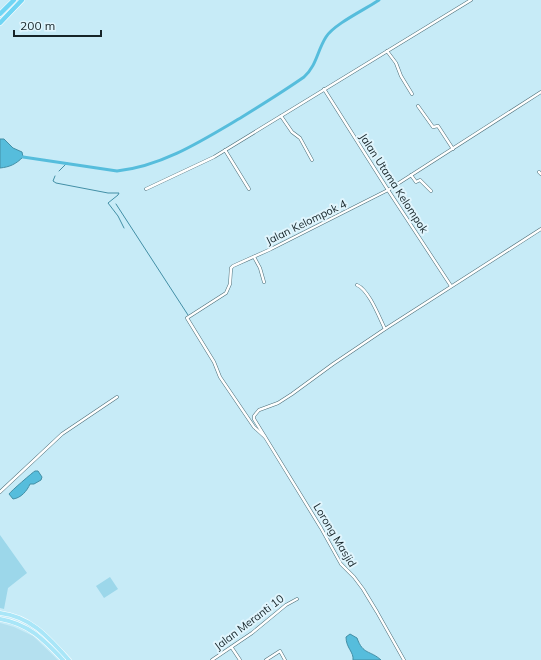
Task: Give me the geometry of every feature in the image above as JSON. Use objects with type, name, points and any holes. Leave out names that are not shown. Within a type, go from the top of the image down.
[{"type":"highway","points":[[0,14],[14,0]]},
{"type":"highway","points":[[0,23],[22,0]]},
{"type":"main road","points":[[0,613],[11,615],[36,626],[69,660]]},
{"type":"main road","points":[[0,619],[10,620],[32,631],[43,639],[63,660]]},
{"type":"street","points":[[146,188],[202,164],[471,0]]},
{"type":"street","points":[[387,51],[396,63],[401,76],[412,94]]},
{"type":"street","name":"Jalan Utama Kelompok","points":[[324,89],[451,286]]},
{"type":"street","name":"Jalan Kelompok 4","points":[[265,437],[254,427],[220,377],[214,362],[187,318],[226,293],[230,284],[231,268],[388,190],[541,92]]},
{"type":"street","points":[[418,106],[433,127],[438,126],[453,148]]},
{"type":"street","points":[[281,116],[292,132],[300,138],[312,160]]},
{"type":"street","points":[[225,150],[249,189]]},
{"type":"street","points":[[412,175],[416,182],[420,180],[431,191]]},
{"type":"street","points":[[265,437],[254,419],[256,413],[278,403],[292,394],[385,328],[541,229]]},
{"type":"street","points":[[254,257],[260,268],[264,282]]},
{"type":"street","points":[[357,286],[362,287],[367,294],[385,328]]},
{"type":"street","points":[[0,492],[62,434],[117,397]]},
{"type":"street","name":"Lorong Masjid","points":[[265,437],[322,528],[341,564],[363,589],[404,660]]},
{"type":"street","name":"Jalan Meranti 10","points":[[212,660],[232,648],[286,605],[297,599]]},
{"type":"street","points":[[232,648],[240,660]]},
{"type":"street","points":[[266,660],[280,651],[285,660]]},
{"type":"shaded area","points":[[0,139],[4,139],[13,148],[22,152],[23,157],[18,162],[7,167],[0,168]]},
{"type":"shaded area","points":[[35,471],[38,471],[42,477],[41,480],[34,484],[30,484],[23,494],[13,499],[9,494]]},
{"type":"shaded area","points":[[0,535],[27,573],[8,588],[4,609],[0,608]]},
{"type":"shaded area","points":[[110,577],[118,589],[104,598],[96,586]]},
{"type":"shaded area","points":[[0,623],[14,627],[33,636],[58,660],[0,660]]},
{"type":"shaded area","points":[[350,634],[357,638],[364,650],[381,660],[353,660],[346,641],[346,637]]},
{"type":"waterway","points":[[23,157],[117,171],[150,164],[182,151],[242,117],[304,77],[312,68],[323,42],[330,32],[343,22],[379,0]]},
{"type":"waterway","points":[[59,171],[67,163]]},
{"type":"waterway","points":[[55,176],[53,181],[56,183],[108,193],[119,193],[108,203],[118,216],[124,228]]},
{"type":"waterway","points":[[116,204],[188,315]]}]
